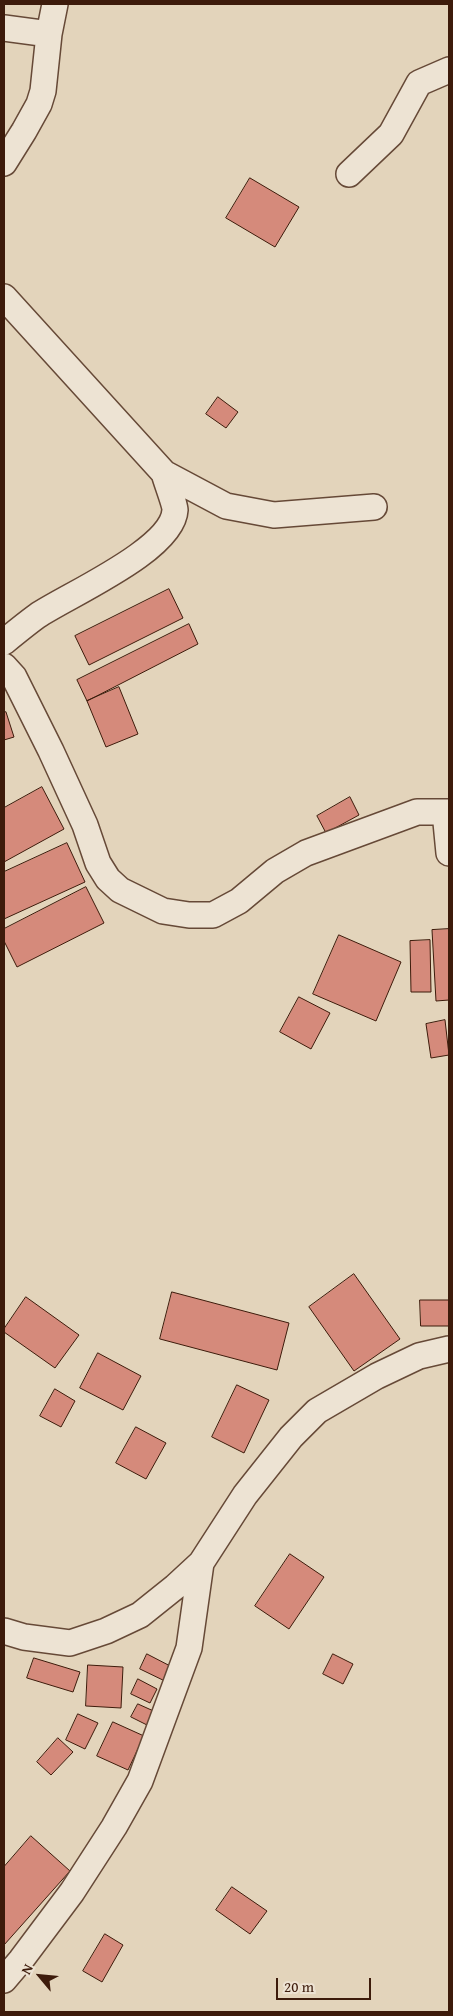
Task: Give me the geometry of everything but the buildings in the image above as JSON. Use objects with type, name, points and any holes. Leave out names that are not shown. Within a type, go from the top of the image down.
[{"type":"street","points":[[4,162],[39,104],[55,4]]},
{"type":"street","points":[[4,28],[49,34]]},
{"type":"street","points":[[349,174],[390,134],[419,83],[449,70]]},
{"type":"street","points":[[4,296],[164,473],[226,506],[274,515],[374,507]]},
{"type":"street","points":[[4,642],[38,615],[104,578],[154,543],[170,525],[175,510],[164,473]]},
{"type":"street","points":[[4,666],[14,677],[85,825],[98,863],[108,879],[120,890],[164,911],[189,915],[213,915],[239,901],[275,871],[306,853],[418,812],[447,812],[449,853]]},
{"type":"street","points":[[4,1631],[24,1637],[70,1642],[106,1631],[140,1615],[201,1563],[245,1495],[291,1437],[317,1410],[377,1376],[410,1360],[449,1349]]},
{"type":"street","points":[[4,1980],[72,1892],[114,1826],[140,1780],[189,1648],[201,1563]]}]
